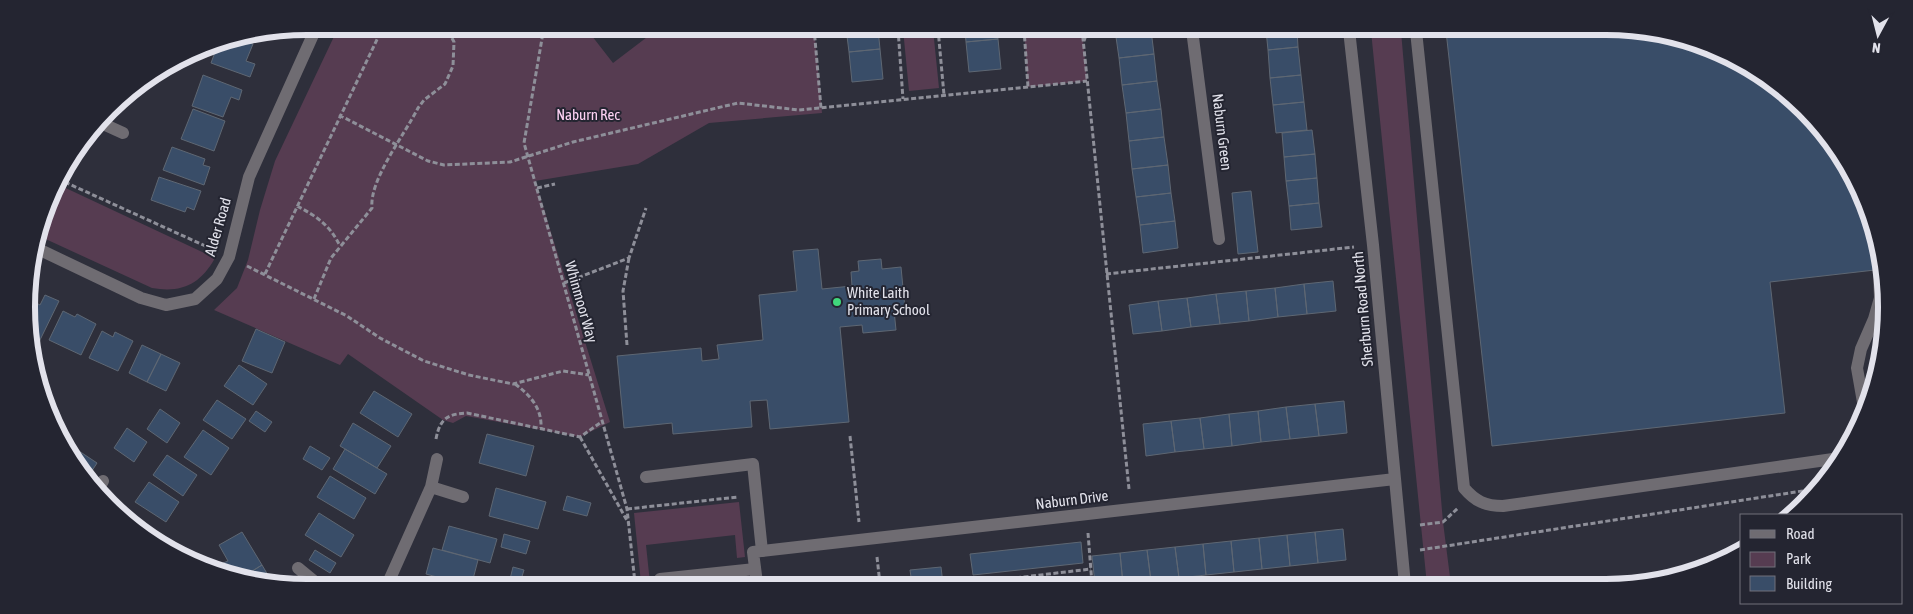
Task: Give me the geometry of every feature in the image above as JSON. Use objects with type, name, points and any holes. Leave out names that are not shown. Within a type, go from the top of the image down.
[{"type":"street","name":"Alder Road","points":[[41,250],[141,298],[166,305],[194,299],[217,279],[229,257],[249,178],[313,35]]},
{"type":"street","name":"Naburn Green","points":[[1193,35],[1219,239]]},
{"type":"street","name":"Sherburn Road North","points":[[1350,35],[1373,245],[1404,579]]},
{"type":"street","points":[[1416,35],[1464,488],[1471,496],[1480,503],[1502,506],[1831,459]]},
{"type":"street","points":[[105,125],[123,133]]},
{"type":"street","points":[[1862,398],[1857,368],[1861,349],[1878,305]]},
{"type":"street","points":[[390,579],[430,487],[437,459]]},
{"type":"street","points":[[646,477],[753,464],[758,551],[755,569],[756,579]]},
{"type":"street","name":"Naburn Drive","points":[[758,551],[1395,480]]},
{"type":"street","points":[[430,487],[463,497]]},
{"type":"street","points":[[298,568],[311,579]]},
{"type":"street","points":[[660,579],[755,569]]},
{"type":"path","points":[[265,274],[339,115],[379,35]]},
{"type":"path","points":[[314,299],[331,258],[372,208],[371,198],[375,183],[418,108],[428,96],[445,84],[453,66],[454,42],[450,35]]},
{"type":"path","name":"Whinmoor Way","points":[[543,35],[524,143],[627,509],[635,579]]},
{"type":"path","points":[[815,35],[821,108]]},
{"type":"path","points":[[898,35],[903,99]]},
{"type":"path","points":[[939,35],[944,95]]},
{"type":"path","points":[[1024,35],[1028,87]]},
{"type":"path","points":[[1082,35],[1131,509]]},
{"type":"path","points":[[1083,42],[1086,35]]},
{"type":"path","points":[[339,115],[428,161],[444,165],[510,162],[528,158],[573,142],[738,103],[799,110],[1087,81]]},
{"type":"path","points":[[66,182],[265,274],[314,299],[424,361],[469,375],[515,384],[563,371],[589,375]]},
{"type":"path","points":[[537,188],[555,184]]},
{"type":"path","points":[[297,206],[318,217],[334,232],[340,246]]},
{"type":"path","points":[[626,345],[623,291],[629,258],[646,208]]},
{"type":"path","points":[[1106,274],[1373,245]]},
{"type":"path","points":[[564,284],[629,258]]},
{"type":"path","points":[[515,384],[532,398],[542,420],[541,428]]},
{"type":"path","points":[[436,444],[443,420],[451,414],[467,414],[580,437],[630,527]]},
{"type":"path","points":[[580,437],[602,421]]},
{"type":"path","points":[[850,436],[861,540]]},
{"type":"path","points":[[1402,553],[1807,490]]},
{"type":"path","points":[[627,509],[756,496]]},
{"type":"path","points":[[1399,528],[1443,522],[1471,496]]},
{"type":"path","points":[[1086,515],[1092,579]]},
{"type":"path","points":[[875,538],[879,579]]},
{"type":"path","points":[[1006,579],[1091,569]]},
{"type":"green space","name":"Naburn Rec","points":[[335,35],[591,35],[613,63],[650,35],[815,35],[822,113],[709,123],[638,164],[535,181],[610,422],[580,437],[466,416],[453,423],[443,420],[348,354],[340,365],[214,310],[237,288],[248,260],[260,210],[275,161]]},
{"type":"green space","points":[[904,35],[934,35],[939,88],[909,91]]},
{"type":"green space","points":[[1024,35],[1083,35],[1087,81],[1028,87]]},
{"type":"green space","points":[[1371,35],[1401,35],[1443,522],[1450,579],[1426,579]]},
{"type":"green space","points":[[63,187],[215,258],[203,275],[189,285],[172,289],[152,288],[44,238]]},
{"type":"green space","points":[[739,502],[745,557],[737,558],[735,535],[646,545],[650,579],[641,579],[634,513]]},
{"type":"building","points":[[847,35],[879,35],[880,49],[849,52]]},
{"type":"building","points":[[965,35],[998,35],[998,39],[966,42]]},
{"type":"building","points":[[1116,35],[1152,35],[1154,54],[1119,58]]},
{"type":"building","points":[[1266,35],[1297,35],[1298,47],[1268,50]]},
{"type":"building","points":[[1446,35],[1606,35],[1642,37],[1676,44],[1710,56],[1742,71],[1772,91],[1811,128],[1842,171],[1864,220],[1875,270],[1770,282],[1785,413],[1492,446]]},
{"type":"building","points":[[998,39],[1001,69],[969,72],[966,42]]},
{"type":"building","points":[[247,42],[253,44],[246,61],[255,64],[250,77],[211,63],[215,51]]},
{"type":"building","points":[[1298,47],[1301,75],[1270,78],[1268,50]]},
{"type":"building","points":[[880,49],[883,79],[852,82],[849,52]]},
{"type":"building","points":[[1154,54],[1157,81],[1122,85],[1119,58]]},
{"type":"building","points":[[203,75],[242,90],[239,100],[231,97],[223,117],[192,106]]},
{"type":"building","points":[[1301,75],[1304,102],[1273,105],[1270,78]]},
{"type":"building","points":[[1157,81],[1161,109],[1126,113],[1122,85]]},
{"type":"building","points":[[1304,102],[1307,130],[1276,133],[1273,105]]},
{"type":"building","points":[[193,109],[225,121],[214,151],[181,139]]},
{"type":"building","points":[[1161,109],[1164,137],[1129,141],[1126,113]]},
{"type":"building","points":[[1312,130],[1315,154],[1284,157],[1282,133]]},
{"type":"building","points":[[1164,137],[1168,165],[1132,169],[1129,141]]},
{"type":"building","points":[[172,147],[205,159],[203,165],[210,167],[204,185],[163,170]]},
{"type":"building","points":[[1315,154],[1317,178],[1286,181],[1284,157]]},
{"type":"building","points":[[1168,165],[1171,193],[1136,197],[1132,169]]},
{"type":"building","points":[[159,177],[201,191],[194,210],[187,207],[185,212],[151,200]]},
{"type":"building","points":[[1317,178],[1319,203],[1289,206],[1286,181]]},
{"type":"building","points":[[1251,191],[1258,252],[1238,254],[1232,193]]},
{"type":"building","points":[[1171,193],[1175,221],[1140,225],[1136,197]]},
{"type":"building","points":[[1319,203],[1322,227],[1291,230],[1289,206]]},
{"type":"building","points":[[1175,221],[1178,248],[1143,253],[1140,225]]},
{"type":"building","points":[[818,249],[822,289],[852,286],[851,272],[859,271],[858,261],[881,259],[882,269],[901,267],[905,309],[894,310],[896,330],[863,333],[862,325],[840,327],[849,422],[770,429],[767,400],[750,401],[752,427],[673,434],[672,423],[624,428],[617,356],[701,348],[702,361],[719,359],[717,345],[763,340],[759,295],[797,291],[793,251]]},
{"type":"building","points":[[1333,281],[1336,311],[1307,314],[1304,284]]},
{"type":"building","points":[[1304,284],[1307,314],[1278,317],[1275,288]]},
{"type":"building","points":[[1275,288],[1278,317],[1249,321],[1246,291]]},
{"type":"building","points":[[1246,291],[1249,321],[1220,324],[1216,294]]},
{"type":"building","points":[[1216,294],[1220,324],[1191,327],[1187,298]]},
{"type":"building","points":[[45,295],[59,301],[39,342],[37,341],[35,302],[40,305]]},
{"type":"building","points":[[1187,298],[1191,327],[1162,331],[1158,301]]},
{"type":"building","points":[[1158,301],[1162,331],[1133,334],[1129,305]]},
{"type":"building","points":[[63,311],[75,317],[77,314],[96,324],[81,355],[49,340]]},
{"type":"building","points":[[256,329],[285,342],[272,373],[242,361]]},
{"type":"building","points":[[102,331],[113,337],[115,332],[133,341],[118,371],[89,358]]},
{"type":"building","points":[[142,345],[161,354],[147,382],[129,373]]},
{"type":"building","points":[[161,354],[180,363],[166,391],[147,382]]},
{"type":"building","points":[[239,365],[267,384],[253,405],[224,386]]},
{"type":"building","points":[[374,391],[412,414],[398,437],[360,413]]},
{"type":"building","points":[[217,400],[246,419],[232,439],[203,420]]},
{"type":"building","points":[[1344,401],[1347,433],[1319,436],[1315,404]]},
{"type":"building","points":[[1315,404],[1319,436],[1290,439],[1286,407]]},
{"type":"building","points":[[1286,407],[1290,439],[1261,442],[1258,411]]},
{"type":"building","points":[[160,409],[180,423],[167,443],[147,429]]},
{"type":"building","points":[[256,411],[272,422],[265,432],[249,421]]},
{"type":"building","points":[[1258,411],[1261,442],[1232,446],[1229,414]]},
{"type":"building","points":[[1229,414],[1232,446],[1204,449],[1200,418]]},
{"type":"building","points":[[1200,418],[1204,449],[1175,452],[1171,421]]},
{"type":"building","points":[[1171,421],[1175,452],[1146,456],[1143,424]]},
{"type":"building","points":[[353,423],[391,446],[377,468],[340,446]]},
{"type":"building","points":[[127,428],[147,442],[134,462],[114,448]]},
{"type":"building","points":[[203,430],[229,448],[211,475],[184,457]]},
{"type":"building","points":[[487,434],[534,446],[526,476],[479,463]]},
{"type":"building","points":[[310,446],[330,458],[322,470],[303,459]]},
{"type":"building","points":[[74,448],[97,463],[91,473]]},
{"type":"building","points":[[345,449],[387,474],[375,494],[333,469]]},
{"type":"building","points":[[167,455],[197,475],[183,496],[153,475]]},
{"type":"building","points":[[330,476],[366,498],[354,519],[317,497]]},
{"type":"building","points":[[149,482],[179,502],[166,522],[135,502]]},
{"type":"building","points":[[496,488],[546,502],[538,529],[489,516]]},
{"type":"building","points":[[567,496],[591,503],[587,516],[563,510]]},
{"type":"building","points":[[319,513],[354,535],[341,557],[305,535]]},
{"type":"building","points":[[449,526],[497,539],[490,563],[442,550]]},
{"type":"building","points":[[1343,529],[1346,560],[1318,563],[1315,532]]},
{"type":"building","points":[[242,532],[262,565],[249,573],[225,566],[223,563],[228,561],[219,545]]},
{"type":"building","points":[[1315,532],[1318,563],[1290,566],[1287,535]]},
{"type":"building","points":[[504,534],[530,541],[526,554],[501,547]]},
{"type":"building","points":[[1287,535],[1290,566],[1262,569],[1259,538]]},
{"type":"building","points":[[1259,538],[1262,569],[1234,572],[1231,541]]},
{"type":"building","points":[[1231,541],[1234,572],[1206,575],[1203,544]]},
{"type":"building","points":[[1081,542],[1083,563],[973,575],[970,554]]},
{"type":"building","points":[[1203,544],[1206,575],[1179,578],[1175,547]]},
{"type":"building","points":[[1175,547],[1179,578],[1151,579],[1147,550]]},
{"type":"building","points":[[433,548],[478,560],[473,579],[444,579],[426,574]]},
{"type":"building","points":[[315,550],[336,563],[330,573],[309,560]]},
{"type":"building","points":[[1147,550],[1151,579],[1123,579],[1120,553]]},
{"type":"building","points":[[1120,553],[1123,579],[1094,579],[1092,556]]},
{"type":"building","points":[[262,565],[269,577],[254,574],[249,573]]},
{"type":"building","points":[[513,567],[524,570],[521,579],[510,579]]},
{"type":"building","points":[[941,567],[942,579],[911,579],[910,570]]},
{"type":"building","points":[[1062,577],[1062,579],[1041,579]]},
{"type":"place","name":"White Laith Primary School","points":[[837,302]]}]
